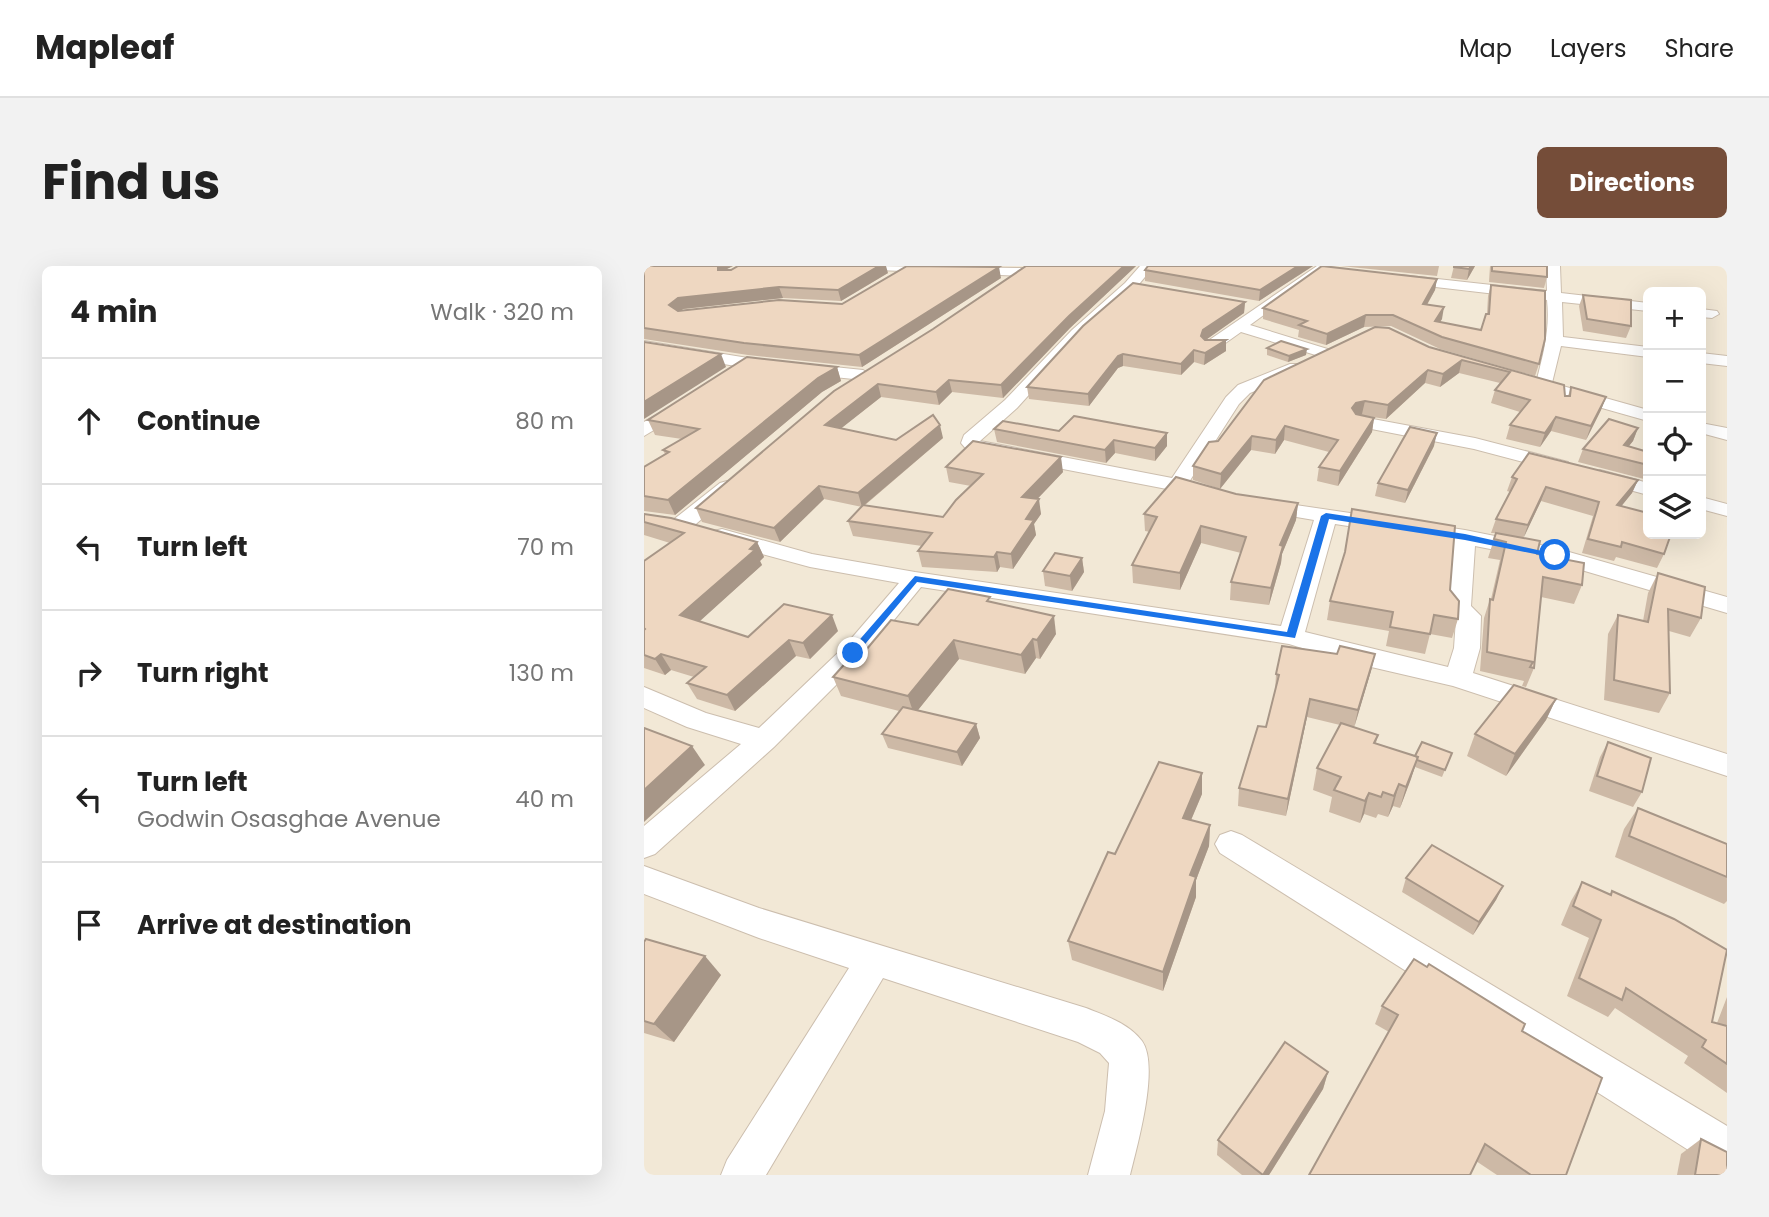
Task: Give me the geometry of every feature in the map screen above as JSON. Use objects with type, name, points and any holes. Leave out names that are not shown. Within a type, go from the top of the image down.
[{"type":"street","points":[[878,266],[1027,269]]},
{"type":"street","points":[[1147,266],[1130,286],[1087,324],[970,443],[974,446],[1177,485],[1230,500],[1465,537],[1555,555],[1727,605]]},
{"type":"street","points":[[1291,266],[1359,275]]},
{"type":"street","points":[[1441,284],[1447,266]]},
{"type":"street","points":[[1543,386],[1555,341],[1553,266]]},
{"type":"street","points":[[888,282],[910,268]]},
{"type":"street","points":[[1004,286],[1027,269]]},
{"type":"street","points":[[1211,346],[1238,326],[1253,307],[1317,270]]},
{"type":"street","points":[[1386,278],[1643,306]]},
{"type":"street","points":[[1130,286],[1153,289]]},
{"type":"street","points":[[1177,485],[1232,401],[1244,389],[1333,351],[1238,326]]},
{"type":"street","points":[[1555,341],[1643,351]]},
{"type":"street","points":[[644,346],[748,363],[869,372],[841,390]]},
{"type":"street","points":[[1706,359],[1727,361]]},
{"type":"street","points":[[725,377],[748,363]]},
{"type":"street","points":[[1510,377],[1643,415]]},
{"type":"street","points":[[644,429],[690,400]]},
{"type":"street","points":[[1363,422],[1475,444],[1643,488]]},
{"type":"street","points":[[1706,429],[1727,434]]},
{"type":"street","points":[[743,474],[669,523],[810,560],[915,579],[1291,636],[1341,651],[1458,678],[1727,765]]},
{"type":"street","points":[[1706,504],[1727,510]]},
{"type":"street","points":[[1291,636],[1326,516]]},
{"type":"street","points":[[1458,678],[1467,648],[1469,616],[1459,609],[1465,537]]},
{"type":"street","points":[[644,845],[764,740],[853,653],[915,579]]},
{"type":"street","points":[[644,697],[697,720],[764,740]]},
{"type":"street","points":[[1231,844],[1727,1150]]},
{"type":"street","points":[[644,880],[759,923],[1086,1026],[1114,1040],[1129,1056],[1125,1111],[1112,1173]]},
{"type":"street","points":[[742,1175],[874,960]]},
{"type":"shaded area","points":[[644,266],[1727,266],[1727,1175],[644,1175]]},
{"type":"building","points":[[644,266],[718,266],[718,270],[731,270],[738,266],[879,266],[838,290],[779,287],[678,298],[669,305],[678,311],[779,300],[842,304],[907,266],[999,267],[859,355],[744,343],[644,328]]},
{"type":"building","points":[[1026,266],[1124,266],[1069,316],[1001,385],[949,380],[936,392],[878,384],[825,425],[896,440],[933,415],[940,425],[858,493],[819,486],[774,528],[696,508],[834,391]]},
{"type":"building","points":[[1148,266],[1298,266],[1260,290],[1145,270]]},
{"type":"building","points":[[1322,266],[1437,279],[1423,304],[1444,307],[1435,321],[1481,330],[1486,314],[1489,314],[1491,285],[1545,291],[1545,339],[1539,364],[1442,337],[1393,315],[1366,315],[1327,334],[1299,325],[1307,321],[1263,308]]},
{"type":"building","points":[[1454,266],[1471,266],[1469,269]]},
{"type":"building","points":[[1492,266],[1547,266],[1547,277],[1492,271]]},
{"type":"building","points":[[1133,283],[1245,302],[1203,330],[1201,336],[1205,340],[1226,340],[1205,353],[1194,350],[1181,364],[1123,354],[1118,356],[1088,394],[1027,387],[1083,326]]},
{"type":"building","points":[[1583,295],[1631,300],[1631,326],[1587,319]]},
{"type":"building","points":[[1375,327],[1389,328],[1429,347],[1564,385],[1565,396],[1570,396],[1571,387],[1606,397],[1591,426],[1556,417],[1545,433],[1510,425],[1530,400],[1495,390],[1510,372],[1462,360],[1443,374],[1428,370],[1388,405],[1365,401],[1356,403],[1352,408],[1356,414],[1374,418],[1340,471],[1319,467],[1338,440],[1285,426],[1276,440],[1252,436],[1221,474],[1193,466],[1209,442],[1218,441],[1264,380]]},
{"type":"building","points":[[1281,341],[1307,349],[1289,356],[1267,348]]},
{"type":"building","points":[[644,342],[721,354],[644,402]]},
{"type":"building","points":[[747,357],[837,367],[818,378],[668,500],[644,496],[644,467],[669,452],[663,450],[699,429],[648,420]]},
{"type":"building","points":[[1074,416],[1167,433],[1155,448],[1114,440],[1105,450],[994,429],[1003,421],[1059,431]]},
{"type":"building","points":[[1609,419],[1638,428],[1624,445],[1643,451],[1643,464],[1583,449]]},
{"type":"building","points":[[1410,427],[1437,433],[1408,490],[1378,483]]},
{"type":"building","points":[[973,441],[1061,457],[1022,497],[1039,499],[1026,519],[1034,520],[1011,554],[997,552],[994,557],[918,551],[932,533],[848,521],[863,505],[943,517],[983,474],[946,467]]},
{"type":"building","points":[[1529,453],[1638,480],[1617,505],[1643,512],[1643,539],[1669,539],[1664,554],[1622,542],[1621,547],[1588,539],[1599,502],[1546,487],[1528,525],[1496,519],[1517,479],[1512,477]]},
{"type":"building","points":[[1176,477],[1236,494],[1298,503],[1280,545],[1283,546],[1271,588],[1231,582],[1246,537],[1201,526],[1180,573],[1132,565],[1157,517],[1144,514]]},
{"type":"building","points":[[1352,509],[1455,526],[1450,590],[1459,601],[1458,619],[1434,615],[1430,634],[1390,627],[1393,612],[1330,601],[1345,552]]},
{"type":"building","points":[[644,514],[671,518],[757,542],[750,549],[755,550],[680,615],[748,637],[784,604],[832,615],[803,643],[789,640],[727,695],[687,683],[706,667],[661,654],[655,659],[644,655],[644,561],[684,533],[644,522]]},
{"type":"building","points":[[1496,533],[1540,541],[1537,554],[1584,563],[1582,585],[1543,577],[1534,668],[1530,667],[1533,662],[1487,652],[1490,599],[1493,600],[1506,542],[1494,539]]},
{"type":"building","points":[[1055,553],[1082,558],[1070,576],[1043,571]]},
{"type":"building","points":[[1658,573],[1705,587],[1701,618],[1668,609],[1670,693],[1614,680],[1618,615],[1648,622]]},
{"type":"building","points":[[948,589],[990,597],[987,601],[1054,616],[1037,640],[1033,639],[1021,655],[954,640],[908,696],[833,677],[859,648],[866,650],[891,620],[918,625]]},
{"type":"building","points":[[1282,646],[1337,654],[1340,646],[1375,654],[1358,710],[1310,699],[1288,799],[1239,788],[1258,726],[1266,727],[1279,675],[1276,674]]},
{"type":"building","points":[[1514,685],[1556,699],[1515,754],[1475,734]]},
{"type":"building","points":[[903,707],[976,724],[957,752],[882,734]]},
{"type":"building","points":[[1341,723],[1378,735],[1374,743],[1418,757],[1406,787],[1399,784],[1394,796],[1383,792],[1381,797],[1369,793],[1365,801],[1334,790],[1341,777],[1317,768]]},
{"type":"building","points":[[644,728],[692,746],[644,790]]},
{"type":"building","points":[[1422,742],[1452,753],[1445,770],[1417,760],[1418,757],[1415,756]]},
{"type":"building","points":[[1608,742],[1651,758],[1642,792],[1597,776]]},
{"type":"building","points":[[1159,762],[1202,773],[1183,818],[1210,825],[1190,875],[1196,877],[1163,972],[1068,941],[1108,852],[1115,854]]},
{"type":"building","points":[[1638,808],[1727,844],[1727,877],[1629,836]]},
{"type":"building","points":[[1432,845],[1503,886],[1479,922],[1406,878]]},
{"type":"building","points":[[1582,882],[1611,895],[1612,891],[1674,919],[1727,950],[1712,1022],[1727,1026],[1727,1064],[1702,1047],[1706,1040],[1626,988],[1622,1000],[1579,978],[1601,920],[1573,906]]},
{"type":"building","points":[[646,939],[705,956],[654,1024],[644,1021]]},
{"type":"building","points":[[1414,959],[1427,967],[1429,964],[1525,1024],[1522,1031],[1602,1078],[1566,1175],[1531,1175],[1485,1144],[1470,1175],[1309,1175],[1398,1015],[1382,1006]]},
{"type":"building","points":[[1285,1042],[1328,1072],[1263,1175],[1218,1140]]},
{"type":"building","points":[[1701,1139],[1727,1152],[1727,1175],[1695,1175]]},
{"type":"route","points":[[853,653],[915,579],[1082,602],[1291,636],[1326,516],[1465,537],[1555,555]]}]
